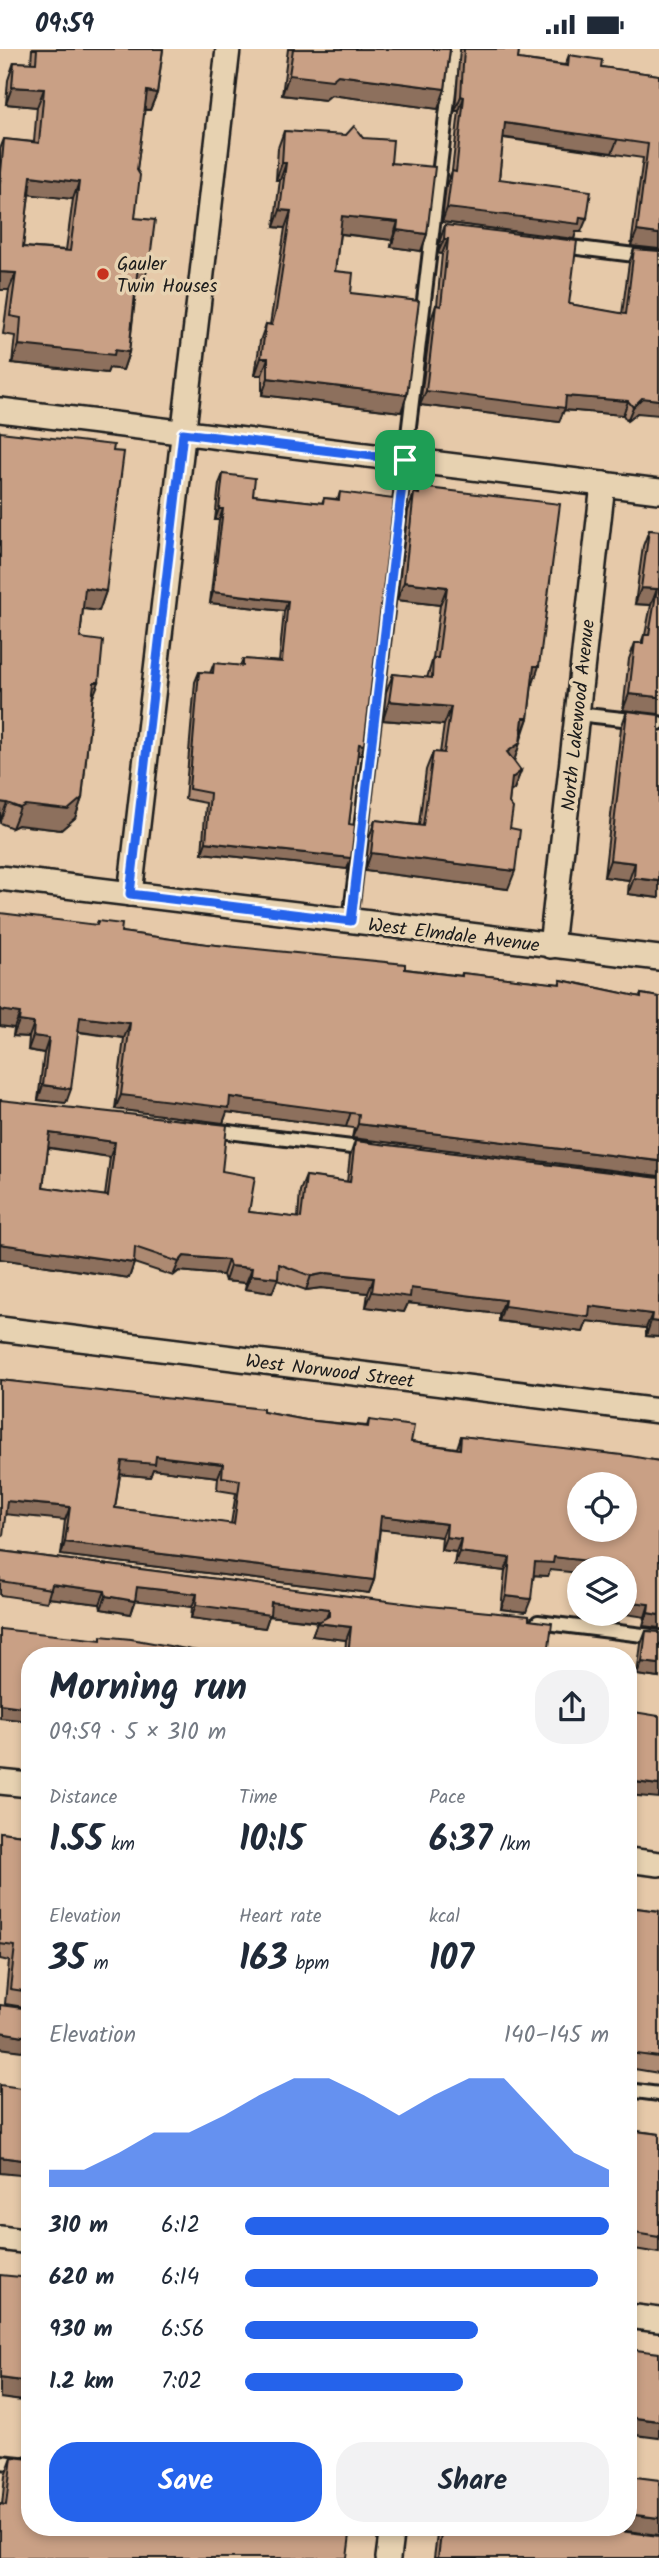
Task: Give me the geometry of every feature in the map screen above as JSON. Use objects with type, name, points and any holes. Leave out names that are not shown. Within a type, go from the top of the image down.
[{"type":"street","points":[[130,894],[228,49]]},
{"type":"street","points":[[0,410],[659,491]]},
{"type":"street","name":"North Lakewood Avenue","points":[[551,946],[603,484]]},
{"type":"street","name":"West Elmdale Avenue","points":[[0,877],[659,958]]},
{"type":"street","name":"West Norwood Street","points":[[0,1329],[659,1411]]},
{"type":"street","points":[[0,1782],[21,1784]]},
{"type":"street","points":[[637,1861],[659,1864]]},
{"type":"street","points":[[0,2238],[21,2241]]},
{"type":"street","points":[[637,2317],[659,2320]]},
{"type":"street","points":[[388,2558],[391,2536]]},
{"type":"lane","points":[[351,921],[405,460],[440,231],[454,49]]},
{"type":"lane","points":[[553,245],[659,258]]},
{"type":"lane","points":[[577,714],[659,723]]},
{"type":"lane","points":[[192,1128],[384,1151]]},
{"type":"lane","points":[[522,1620],[659,1637]]},
{"type":"lane","points":[[637,2091],[659,2094]]},
{"type":"lane","points":[[0,2462],[21,2464]]},
{"type":"building","points":[[37,49],[163,49],[157,93],[147,91],[137,170],[140,175],[135,218],[155,220],[149,266],[138,265],[129,352],[115,350],[114,355],[19,345],[21,318],[10,316],[16,273],[0,272],[0,184],[4,139],[39,143],[44,89],[12,87],[14,62],[36,63]],"holes":[[[31,176],[79,182],[70,251],[23,247]]]},
{"type":"building","points":[[293,49],[450,49],[445,89],[338,75],[332,80],[289,75]]},
{"type":"building","points":[[464,49],[519,49],[518,59],[568,66],[569,55],[602,60],[601,67],[659,75],[659,234],[637,231],[648,144],[505,123],[499,179],[591,191],[587,218],[580,217],[579,224],[447,208],[452,171],[456,172],[464,97],[461,96]]},
{"type":"building","points":[[354,126],[363,138],[393,140],[391,163],[435,167],[427,234],[397,230],[398,222],[342,216],[335,271],[353,273],[351,293],[419,301],[407,395],[268,378],[268,358],[261,358],[266,324],[272,325],[276,310],[291,211],[280,210],[286,163],[282,163],[284,131],[346,135]]},
{"type":"building","points":[[445,225],[577,241],[569,304],[626,314],[634,249],[659,251],[659,400],[642,398],[633,407],[628,401],[566,396],[565,408],[426,391],[436,305],[441,306],[448,239],[444,239]]},
{"type":"building","points":[[0,432],[114,445],[113,451],[124,452],[106,591],[85,588],[80,638],[103,641],[99,682],[94,682],[82,798],[68,810],[25,805],[20,808],[0,802]]},
{"type":"building","points":[[223,474],[255,478],[253,495],[323,503],[324,498],[339,500],[340,492],[394,499],[364,745],[359,744],[349,824],[355,825],[351,858],[206,842],[210,793],[189,789],[199,672],[213,673],[214,663],[243,666],[243,659],[282,662],[288,601],[213,592],[223,509],[219,509]]},
{"type":"building","points":[[420,487],[560,504],[539,666],[534,666],[528,718],[523,718],[520,743],[507,752],[521,771],[512,778],[509,803],[513,808],[510,828],[520,830],[515,871],[371,853],[375,820],[423,826],[433,752],[444,753],[451,707],[389,701],[393,674],[432,678],[433,658],[438,658],[447,587],[404,582],[414,493],[419,494]]},
{"type":"building","points":[[649,530],[659,531],[659,697],[629,694],[635,643],[643,643],[644,635],[649,635],[657,589],[641,588]]},
{"type":"building","points":[[627,711],[659,715],[659,881],[634,878],[635,863],[610,860]]},
{"type":"building","points":[[0,913],[97,925],[98,921],[122,924],[121,932],[207,944],[405,964],[405,969],[462,976],[462,973],[560,984],[561,980],[641,997],[641,994],[659,997],[659,1161],[358,1124],[359,1114],[230,1097],[229,1108],[121,1095],[130,1023],[80,1017],[71,1089],[43,1085],[49,1038],[33,1036],[34,1023],[19,1021],[20,1013],[0,1010]]},
{"type":"building","points":[[0,1100],[227,1125],[222,1171],[255,1177],[249,1212],[301,1218],[306,1176],[350,1182],[355,1141],[659,1178],[659,1322],[651,1321],[652,1314],[590,1306],[589,1317],[504,1306],[505,1300],[411,1288],[410,1297],[372,1292],[374,1278],[327,1273],[311,1276],[279,1264],[278,1278],[251,1275],[252,1268],[230,1266],[228,1260],[184,1256],[179,1262],[135,1247],[134,1263],[0,1244]],"holes":[[[50,1133],[115,1142],[108,1196],[43,1187]]]},
{"type":"building","points":[[0,1380],[263,1409],[263,1412],[306,1420],[368,1427],[369,1420],[414,1426],[411,1442],[460,1449],[461,1436],[659,1461],[659,1615],[648,1613],[649,1604],[637,1602],[637,1556],[567,1556],[567,1558],[554,1557],[553,1563],[535,1562],[531,1599],[506,1596],[510,1558],[459,1552],[461,1539],[446,1537],[447,1524],[381,1516],[374,1580],[65,1542],[70,1507],[7,1501],[3,1535],[0,1538]],"holes":[[[156,1456],[223,1464],[222,1477],[240,1480],[234,1524],[115,1508],[122,1461],[155,1464]]]},
{"type":"building","points":[[0,1549],[419,1605],[529,1616],[529,1620],[552,1623],[549,1647],[349,1647],[351,1627],[317,1623],[329,1616],[329,1609],[271,1602],[270,1615],[196,1605],[197,1594],[137,1587],[135,1601],[106,1596],[105,1591],[52,1584],[51,1589],[0,1581]]},
{"type":"building","points":[[0,1629],[101,1640],[101,1636],[131,1639],[175,1647],[21,1647],[21,1707],[0,1704]]},
{"type":"building","points":[[646,1631],[659,1632],[659,1664],[642,1662]]},
{"type":"building","points":[[637,1712],[659,1716],[659,1785],[637,1782]]},
{"type":"building","points":[[0,1832],[21,1835],[21,1991],[10,1989],[15,1946],[0,1944]]},
{"type":"building","points":[[637,1908],[659,1911],[659,2057],[637,2054]]},
{"type":"building","points":[[0,2005],[21,2008],[21,2036],[0,2032]]},
{"type":"building","points":[[0,2085],[21,2088],[21,2160],[0,2157]]},
{"type":"building","points":[[637,2131],[659,2134],[659,2237],[637,2233]]},
{"type":"building","points":[[0,2275],[21,2277],[21,2381],[0,2378]]},
{"type":"building","points":[[637,2350],[659,2353],[659,2421],[637,2418]]},
{"type":"building","points":[[12,2457],[21,2458],[21,2536],[350,2536],[347,2558],[0,2558],[0,2504],[6,2505]]},
{"type":"building","points":[[637,2477],[659,2480],[659,2518],[637,2515]]},
{"type":"building","points":[[637,2533],[659,2536],[659,2558],[438,2558],[441,2536],[637,2536]]},
{"type":"place","name":"Gauler Twin Houses","points":[[103,274]]},
{"type":"route","points":[[183,433],[405,460],[351,921],[130,894],[183,433]]}]
